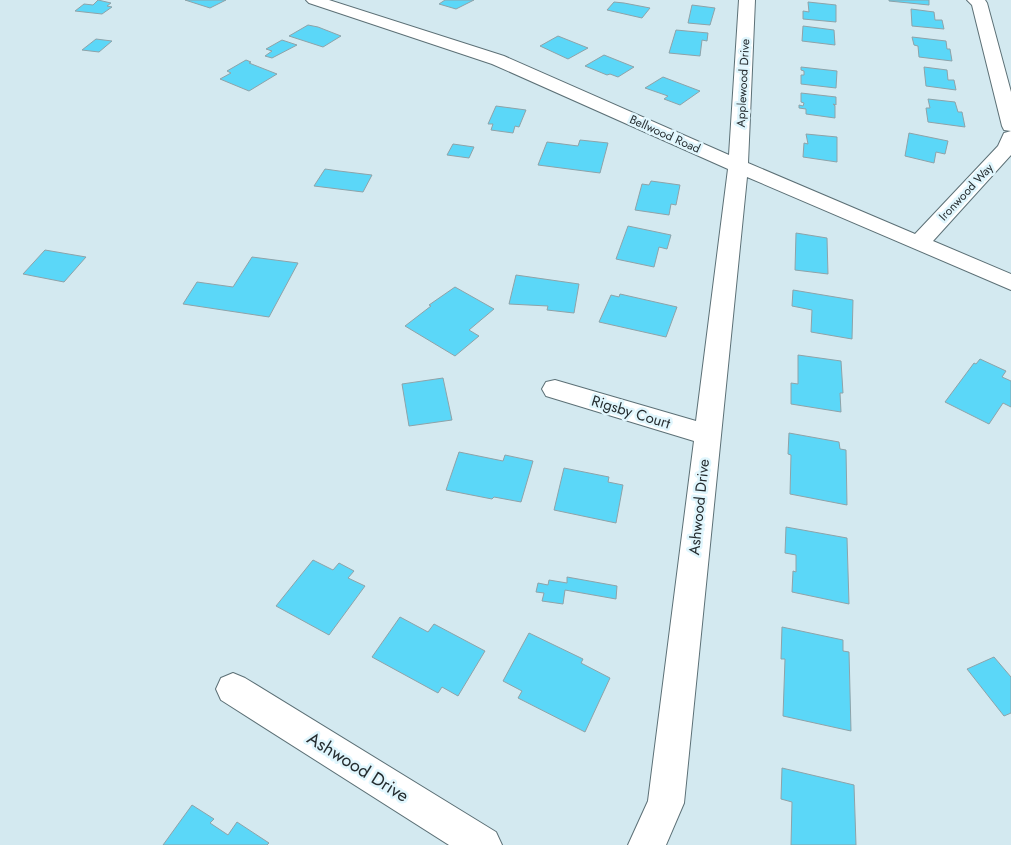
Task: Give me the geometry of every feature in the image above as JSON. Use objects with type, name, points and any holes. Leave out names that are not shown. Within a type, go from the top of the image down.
[{"type":"street","name":"Bellwood Road","points":[[314,0],[498,60],[738,166],[1011,283]]},
{"type":"street","name":"Applewood Drive","points":[[738,166],[747,0]]},
{"type":"street","points":[[975,0],[979,3],[1011,126]]},
{"type":"street","name":"Ironwood Way","points":[[919,244],[1007,148],[1011,138]]},
{"type":"street","name":"Ashwood Drive","points":[[647,845],[666,803],[738,166]]},
{"type":"street","name":"Rigsby Court","points":[[556,389],[708,435]]},
{"type":"street","name":"Ashwood Drive","points":[[233,689],[483,845]]},
{"type":"building","points":[[98,0],[111,3],[107,6],[112,7],[102,14],[75,11],[84,4],[93,5]]},
{"type":"building","points":[[185,0],[226,0],[210,8]]},
{"type":"building","points":[[445,0],[474,0],[456,9],[439,4]]},
{"type":"building","points":[[929,0],[929,5],[889,1]]},
{"type":"building","points":[[614,2],[650,8],[642,18],[607,10]]},
{"type":"building","points":[[808,2],[836,5],[836,22],[803,19],[803,11],[809,12]]},
{"type":"building","points":[[692,5],[715,8],[710,25],[688,23]]},
{"type":"building","points":[[911,9],[934,12],[935,20],[942,20],[944,29],[912,26]]},
{"type":"building","points":[[308,25],[341,36],[323,47],[289,36]]},
{"type":"building","points":[[803,26],[834,30],[835,45],[802,41]]},
{"type":"building","points":[[676,30],[708,33],[707,41],[702,40],[700,56],[669,53]]},
{"type":"building","points":[[558,36],[588,48],[568,59],[540,46]]},
{"type":"building","points":[[912,37],[946,41],[947,49],[950,49],[952,61],[919,57],[918,46],[914,45]]},
{"type":"building","points":[[96,39],[112,41],[99,52],[82,50]]},
{"type":"building","points":[[282,40],[297,45],[272,58],[265,56],[272,51],[266,49]]},
{"type":"building","points":[[604,55],[634,67],[618,77],[610,74],[607,75],[585,66]]},
{"type":"building","points":[[246,60],[277,74],[249,91],[220,79],[231,73],[227,71]]},
{"type":"building","points":[[801,67],[837,71],[836,88],[801,84],[801,75],[804,75],[804,71],[801,70]]},
{"type":"building","points":[[924,67],[947,70],[948,80],[954,80],[956,90],[926,86]]},
{"type":"building","points":[[663,77],[700,91],[680,105],[664,99],[668,96],[645,88]]},
{"type":"building","points":[[801,93],[836,97],[836,105],[833,104],[835,106],[835,118],[806,114],[806,109],[799,108],[799,105],[803,106],[804,103],[801,102]]},
{"type":"building","points":[[928,99],[955,102],[958,112],[962,112],[965,127],[928,122],[926,108],[930,108]]},
{"type":"building","points":[[496,106],[526,110],[519,127],[515,126],[513,133],[491,130],[493,124],[488,124]]},
{"type":"building","points":[[909,133],[948,141],[945,154],[936,152],[934,163],[905,156]]},
{"type":"building","points":[[806,134],[837,137],[837,162],[803,157],[804,143],[808,144]]},
{"type":"building","points":[[580,140],[608,143],[600,173],[538,165],[547,142],[578,146]]},
{"type":"building","points":[[453,144],[474,147],[469,158],[447,155]]},
{"type":"building","points":[[325,169],[372,175],[363,192],[314,186]]},
{"type":"building","points":[[651,181],[680,185],[676,205],[671,204],[669,215],[635,210],[642,184],[649,185]]},
{"type":"building","points":[[628,226],[671,235],[667,249],[659,247],[654,267],[616,259]]},
{"type":"building","points":[[796,233],[827,238],[828,274],[795,270]]},
{"type":"building","points":[[45,250],[86,257],[64,282],[23,274]]},
{"type":"building","points":[[252,257],[298,263],[269,317],[183,304],[197,282],[233,287]]},
{"type":"building","points":[[516,275],[579,284],[574,313],[547,310],[548,306],[509,304]]},
{"type":"building","points":[[455,287],[494,309],[469,330],[479,336],[455,356],[405,326],[431,306],[429,305]]},
{"type":"building","points":[[793,290],[853,300],[852,339],[811,332],[812,310],[792,306]]},
{"type":"building","points":[[620,294],[677,307],[666,337],[599,322],[611,295],[619,297]]},
{"type":"building","points":[[798,355],[841,361],[843,393],[840,393],[841,412],[791,404],[791,383],[798,384]]},
{"type":"building","points":[[980,359],[1006,371],[1002,377],[1011,381],[1011,407],[1003,403],[989,424],[945,402],[974,363],[976,364]]},
{"type":"building","points":[[443,378],[452,420],[409,426],[402,384]]},
{"type":"building","points":[[789,433],[839,442],[840,449],[846,450],[847,505],[790,494],[791,455],[788,454]]},
{"type":"building","points":[[459,452],[503,461],[505,455],[533,461],[521,502],[494,497],[492,499],[446,490]]},
{"type":"building","points":[[564,468],[609,477],[608,482],[623,485],[616,523],[554,510]]},
{"type":"building","points":[[786,527],[847,538],[849,604],[792,592],[793,571],[796,572],[796,555],[785,553]]},
{"type":"building","points":[[313,560],[333,570],[339,563],[354,571],[348,578],[365,586],[329,635],[276,606]]},
{"type":"building","points":[[567,577],[617,586],[616,599],[565,590],[563,604],[542,601],[544,593],[536,592],[538,583],[548,585],[549,580],[567,583]]},
{"type":"building","points":[[400,617],[428,632],[434,624],[485,651],[458,696],[442,687],[438,693],[372,657]]},
{"type":"building","points":[[782,627],[843,640],[843,651],[849,652],[851,731],[783,716],[785,659],[781,659]]},
{"type":"building","points":[[529,633],[583,659],[581,663],[610,678],[585,732],[518,698],[522,691],[503,681]]},
{"type":"building","points":[[994,657],[1011,677],[1011,713],[1004,716],[967,669]]},
{"type":"building","points":[[782,768],[854,785],[856,845],[791,845],[792,802],[781,799]]},
{"type":"building","points":[[192,805],[214,819],[210,823],[228,835],[237,822],[269,843],[267,845],[163,845]]}]
